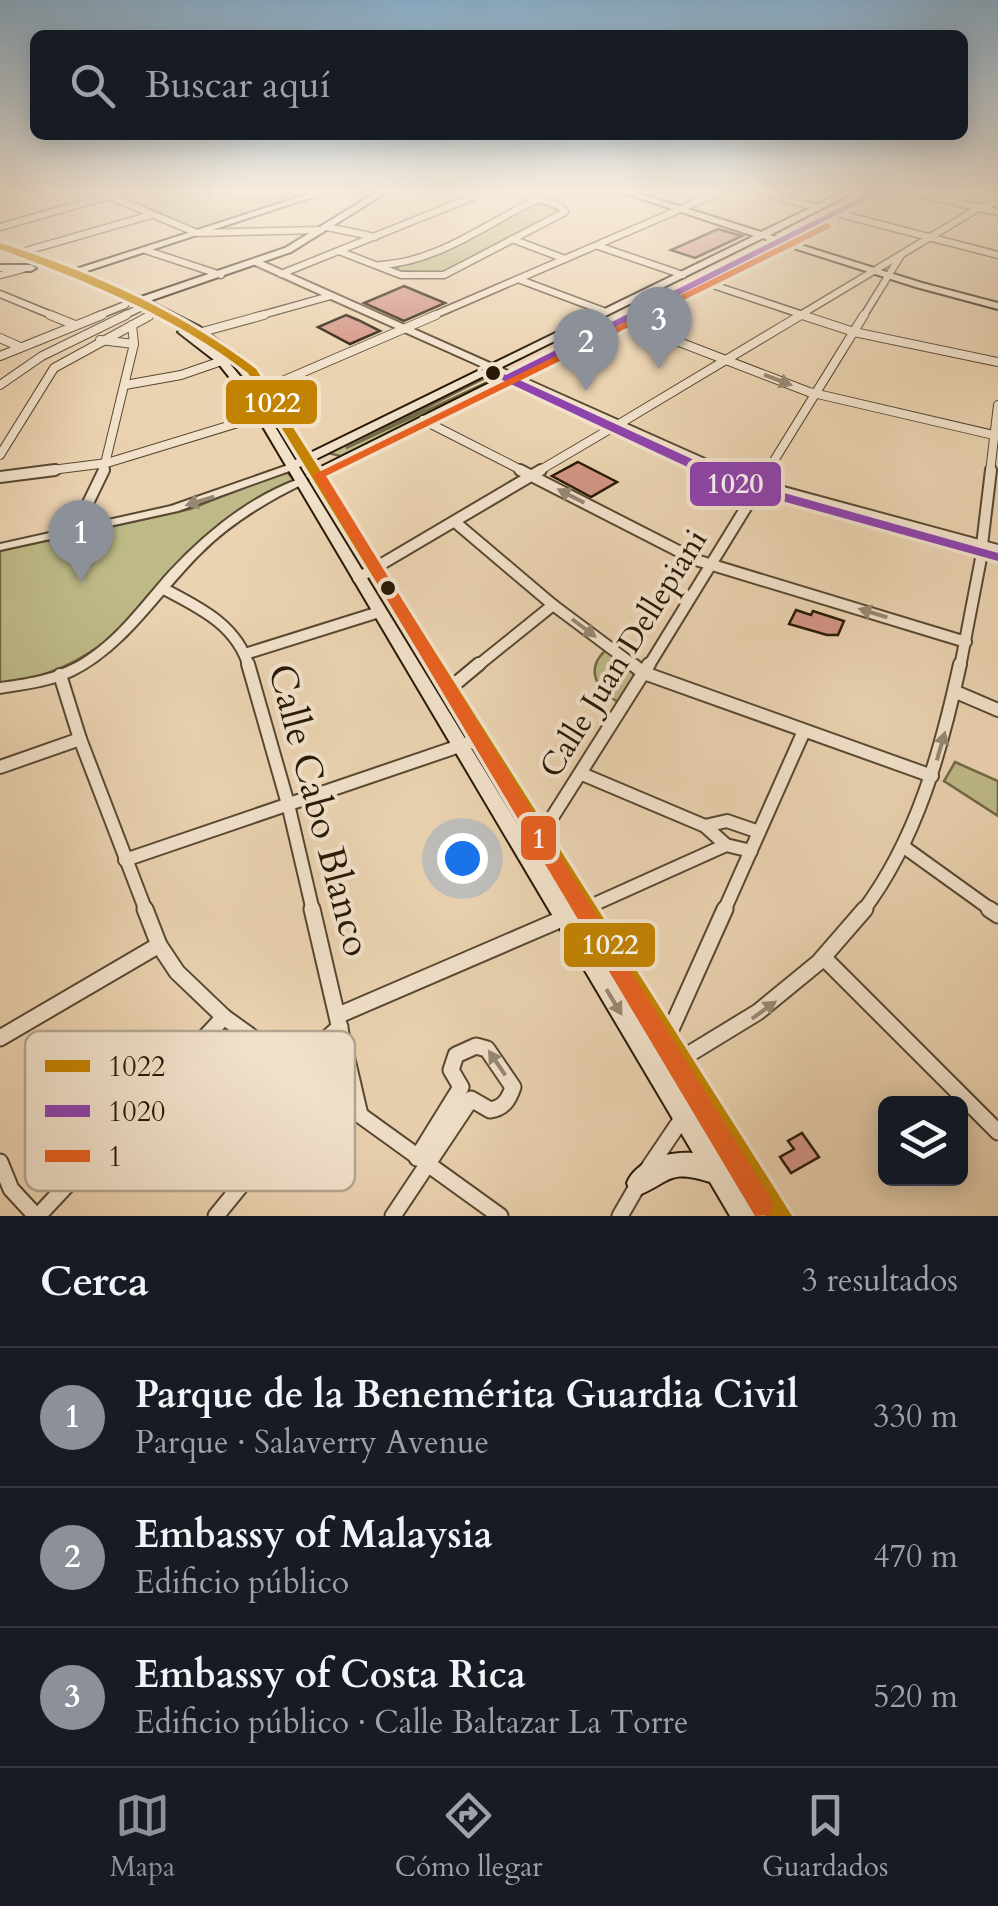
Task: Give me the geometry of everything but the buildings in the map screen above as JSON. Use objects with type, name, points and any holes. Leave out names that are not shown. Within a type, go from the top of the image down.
[{"type":"main road","points":[[72,278],[149,249]]},
{"type":"main road","points":[[142,308],[283,249]]},
{"type":"main road","points":[[291,466],[737,249]]},
{"type":"main road","points":[[300,482],[765,249]]},
{"type":"main road","points":[[800,249],[998,306]]},
{"type":"main road","points":[[0,250],[202,332],[236,356],[264,389],[449,688],[470,742]]},
{"type":"main road","points":[[0,270],[23,260]]},
{"type":"main road","points":[[0,270],[23,260]]},
{"type":"main road","points":[[142,308],[190,336],[237,377],[410,665],[470,742],[530,840],[564,918],[744,1216]]},
{"type":"main road","points":[[324,451],[331,460],[344,460]]},
{"type":"main road","points":[[410,665],[430,658]]},
{"type":"main road","points":[[530,840],[586,908],[778,1216]]},
{"type":"main road","points":[[639,1183],[656,1170],[676,1163],[694,1164],[718,1173]]},
{"type":"street","points":[[23,260],[55,249]]},
{"type":"street","points":[[281,274],[345,249]]},
{"type":"street","points":[[364,255],[367,249]]},
{"type":"street","points":[[395,269],[442,249]]},
{"type":"street","points":[[339,251],[364,255],[372,262],[395,269],[444,275],[494,249]]},
{"type":"street","points":[[538,249],[565,259]]},
{"type":"street","points":[[264,389],[588,249]]},
{"type":"street","points":[[608,249],[684,274]]},
{"type":"street","points":[[358,578],[911,249]]},
{"type":"street","points":[[973,249],[998,255]]},
{"type":"street","points":[[145,250],[221,275]]},
{"type":"street","name":"Calle Juan Dellepiani","points":[[530,840],[582,774],[709,564],[892,277],[901,255]]},
{"type":"street","points":[[256,262],[758,489],[982,549],[998,558]]},
{"type":"street","points":[[518,279],[606,312]]},
{"type":"street","points":[[700,281],[854,332],[998,362]]},
{"type":"street","points":[[0,294],[76,325]]},
{"type":"street","points":[[202,332],[330,296]]},
{"type":"street","points":[[0,456],[14,427],[54,368],[132,324],[142,308]]},
{"type":"street","points":[[0,356],[76,325],[142,308]]},
{"type":"street","points":[[0,385],[42,356],[142,308]]},
{"type":"street","points":[[622,320],[816,394],[996,435]]},
{"type":"street","points":[[74,532],[107,463],[134,344],[132,324]]},
{"type":"street","points":[[0,338],[20,348]]},
{"type":"street","points":[[100,340],[134,344]]},
{"type":"street","points":[[126,385],[181,375],[236,356]]},
{"type":"street","points":[[680,1060],[754,1018],[824,959],[862,915],[904,846],[932,776],[956,692],[982,549],[998,405]]},
{"type":"street","points":[[0,477],[107,463],[277,410]]},
{"type":"street","points":[[423,420],[709,564],[966,642]]},
{"type":"street","points":[[0,436],[14,427]]},
{"type":"street","points":[[0,548],[174,509],[291,466]]},
{"type":"street","points":[[0,688],[60,676],[114,645],[196,551],[224,528],[300,482]]},
{"type":"street","points":[[454,522],[553,605],[644,673],[932,776]]},
{"type":"street","points":[[982,549],[998,549]]},
{"type":"street","name":"Calle Cabo Blanco","points":[[164,589],[218,618],[245,654],[288,804],[342,1031]]},
{"type":"street","points":[[449,688],[553,605]]},
{"type":"street","points":[[245,654],[378,612]]},
{"type":"street","points":[[60,676],[158,945],[177,972],[244,1031]]},
{"type":"street","points":[[956,692],[998,710]]},
{"type":"street","points":[[667,1038],[804,731]]},
{"type":"street","points":[[2,765],[80,739]]},
{"type":"street","points":[[125,860],[470,742]]},
{"type":"street","points":[[582,774],[705,826],[726,845],[751,851]]},
{"type":"street","points":[[705,826],[728,821],[759,832]]},
{"type":"street","points":[[586,908],[726,845]]},
{"type":"street","points":[[904,846],[998,915]]},
{"type":"street","points":[[331,1031],[340,1021],[564,918]]},
{"type":"street","points":[[0,1038],[158,945]]},
{"type":"street","points":[[824,959],[998,1132]]},
{"type":"street","points":[[210,1031],[224,1016]]},
{"type":"street","points":[[394,1216],[461,1088],[451,1070],[456,1055],[476,1046],[487,1049],[512,1087],[510,1100],[498,1111],[489,1111],[471,1099],[423,1161]]},
{"type":"street","points":[[620,1216],[700,1091]]},
{"type":"street","name":"Calle Cabo Blanco","points":[[355,1092],[360,1116]]},
{"type":"street","points":[[355,1112],[500,1216]]},
{"type":"street","points":[[0,1162],[10,1189],[37,1216],[60,1191]]},
{"type":"street","points":[[216,1216],[236,1191]]},
{"type":"shaded area","points":[[446,249],[491,249],[443,274],[397,271],[398,266]]},
{"type":"shaded area","points":[[479,376],[485,378],[346,448],[490,381],[344,457],[328,453],[327,450]]},
{"type":"shaded area","points":[[288,473],[294,480],[247,508],[106,641],[75,661],[40,676],[0,683],[0,551],[190,509]]},
{"type":"shaded area","points":[[375,579],[472,737],[460,735],[369,582]]},
{"type":"shaded area","points":[[607,649],[633,670],[634,677],[618,702],[603,691],[596,678],[596,663]]},
{"type":"shaded area","points":[[955,762],[998,781],[998,816],[944,781]]},
{"type":"transit line","name":"1022","points":[[7,249],[163,313],[224,349],[252,371],[779,1216]]},
{"type":"transit line","name":"1020","points":[[511,376],[765,249]]},
{"type":"transit line","name":"1","points":[[761,1206],[319,475],[781,249]]},
{"type":"transit line","name":"1020","points":[[487,370],[733,483],[998,557]]},
{"type":"place","name":"Embassy of Costa Rica","points":[[659,369]]},
{"type":"place","name":"Embassy of Malaysia","points":[[586,391]]},
{"type":"place","name":"Parque de la Benemérita Guardia Civil","points":[[81,582]]}]
